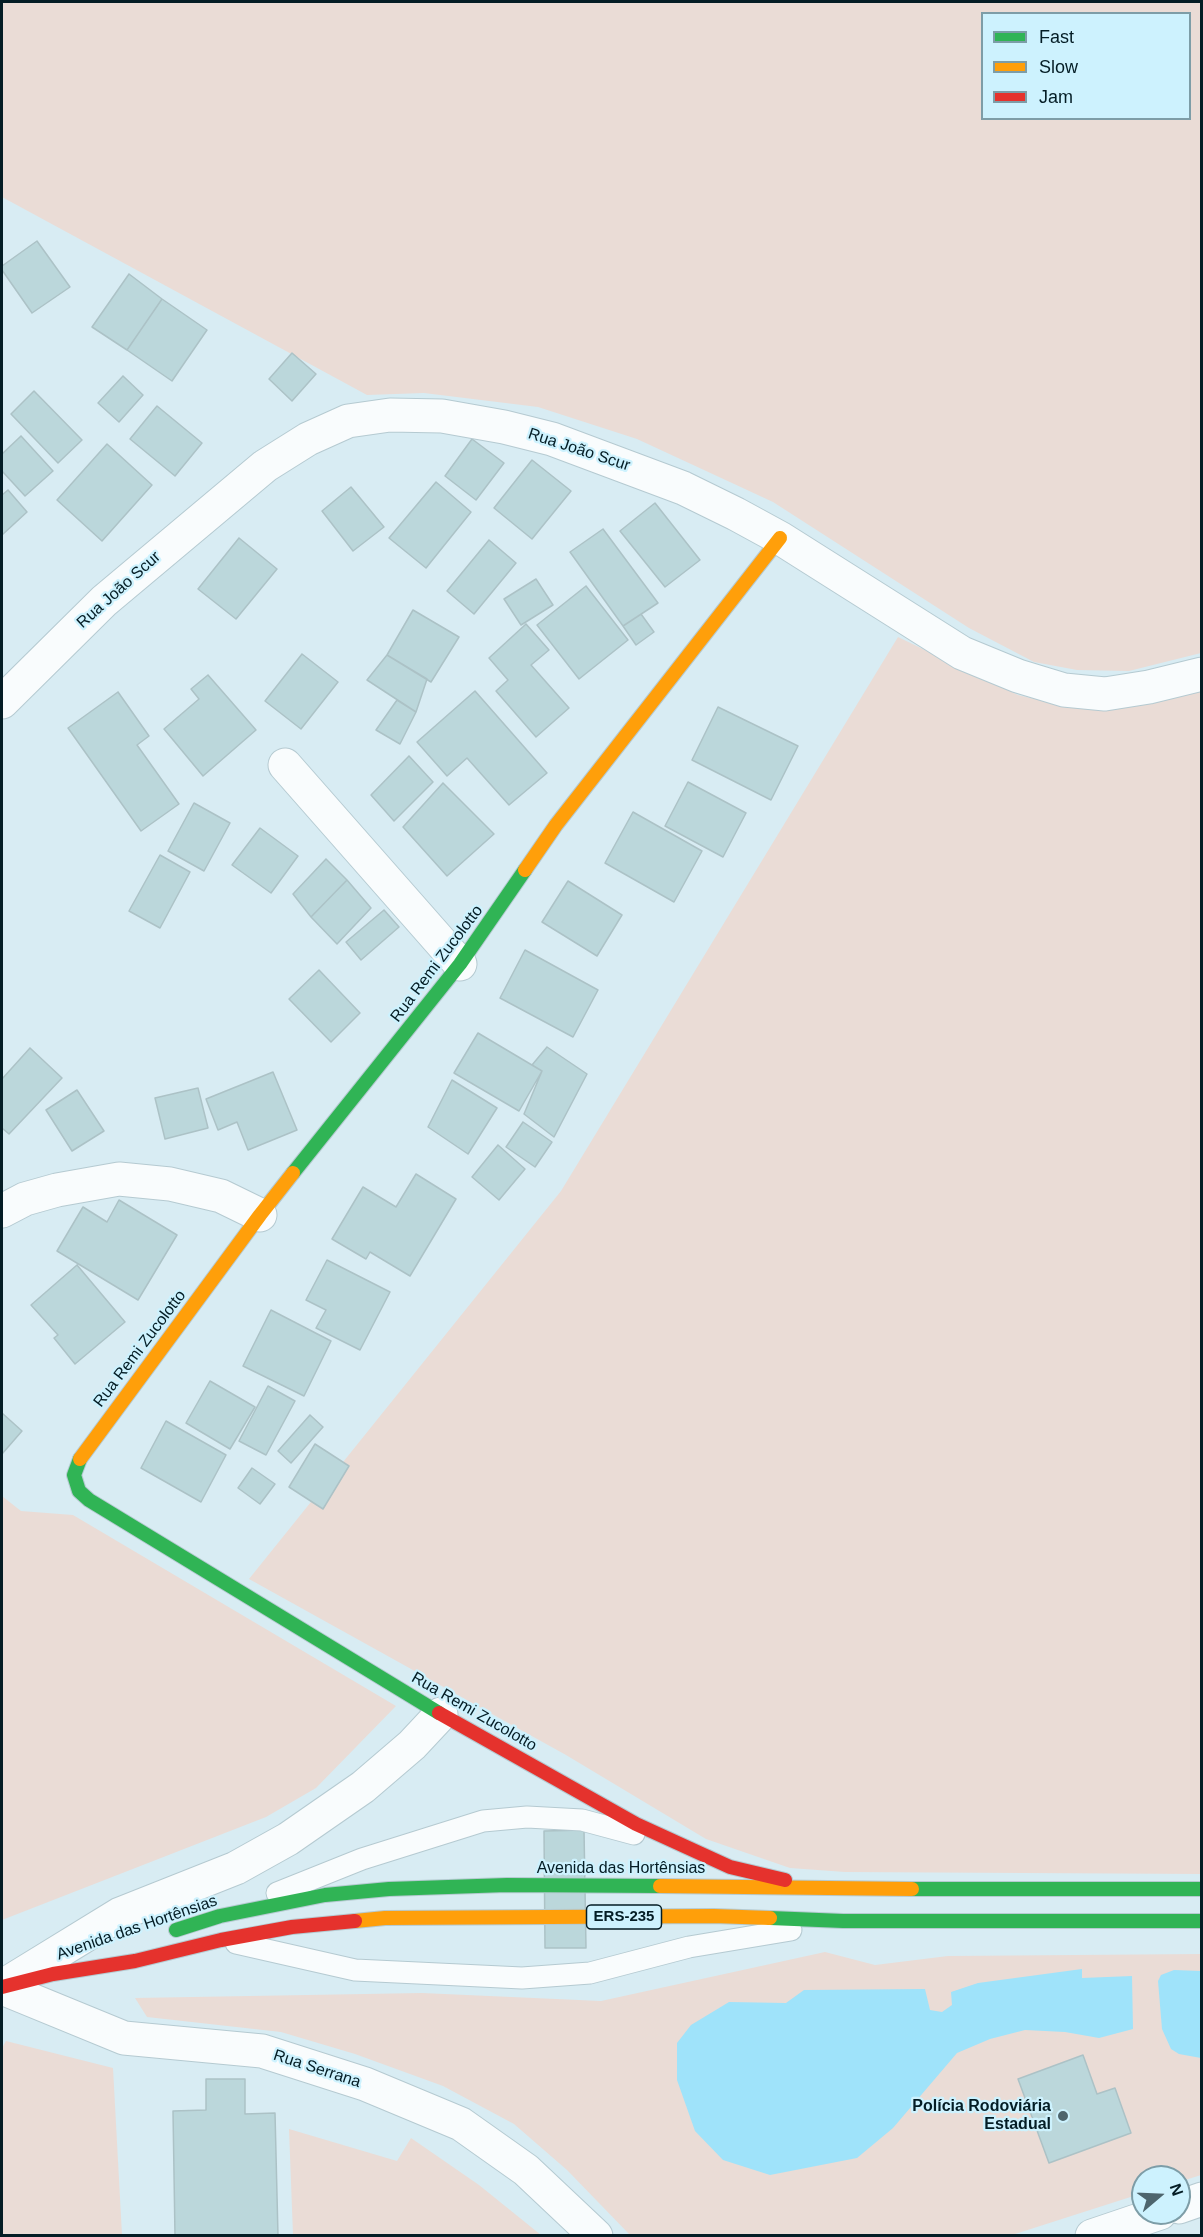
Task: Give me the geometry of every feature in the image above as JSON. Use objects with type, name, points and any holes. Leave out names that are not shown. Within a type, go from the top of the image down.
[{"type":"main road","name":"Rua Remi Zucolotto","points":[[780,538],[556,825],[460,964],[260,1215],[81,1456],[74,1475],[79,1491],[89,1500],[441,1714],[636,1824],[730,1867],[794,1882],[849,1887]]},
{"type":"main road","name":"Avenida das Hortênsias","points":[[166,1934],[220,1916],[325,1895],[388,1889],[507,1885],[849,1887],[946,1890],[1202,1889]]},
{"type":"main road","name":"Avenida das Hortênsias","points":[[2,1987],[53,1974],[135,1961],[221,1940],[292,1927],[385,1918],[714,1916],[843,1921],[1202,1921]]},
{"type":"main road","name":"Avenida das Hortênsias","points":[[53,1974],[114,1951]]},
{"type":"street","name":"Rua João Scur","points":[[2,702],[104,601],[265,466],[308,439],[348,422],[390,415],[442,416],[504,427],[552,439],[684,488],[780,538],[962,653],[1018,676],[1064,690],[1105,694],[1149,687],[1202,674]]},
{"type":"street","points":[[285,765],[460,964]]},
{"type":"street","points":[[2,1211],[25,1199],[57,1190],[118,1179],[170,1184],[221,1196],[260,1215]]},
{"type":"street","points":[[2,1987],[120,1914],[236,1868],[288,1839],[363,1787],[411,1745],[441,1714]]},
{"type":"street","name":"Rua Serrana","points":[[2,1987],[124,2038],[262,2052],[365,2084],[461,2124],[526,2170],[596,2235]]},
{"type":"street","points":[[1092,2235],[1131,2222]]},
{"type":"lane","points":[[220,1916],[362,1859],[483,1821],[526,1816],[582,1820],[692,1851]]},
{"type":"lane","points":[[221,1940],[355,1970],[522,1978],[590,1973],[689,1947],[843,1921]]},
{"type":"shaded area","points":[[2,2],[1201,2],[1201,653],[1129,671],[1077,670],[1034,662],[969,628],[773,502],[637,439],[538,407],[424,393],[367,395],[2,197]]},
{"type":"shaded area","points":[[898,637],[1018,695],[1064,706],[1201,691],[1201,1874],[845,1872],[790,1868],[706,1839],[566,1755],[249,1579],[561,1191]]},
{"type":"shaded area","points":[[2,1496],[21,1511],[73,1515],[396,1706],[316,1788],[266,1817],[2,1920]]},
{"type":"shaded area","points":[[825,1952],[875,1965],[948,1956],[1201,1954],[1201,2175],[1191,2178],[1191,2165],[1131,2165],[1131,2197],[1012,2235],[630,2235],[567,2170],[514,2124],[443,2086],[355,2054],[281,2032],[147,2017],[135,1998],[422,1993],[601,2001]]},
{"type":"shaded area","points":[[6,2041],[113,2068],[122,2235],[2,2235],[2,2048]]},
{"type":"shaded area","points":[[289,2129],[397,2161],[411,2138],[479,2185],[541,2235],[293,2235]]},
{"type":"water","points":[[1082,1969],[1082,1978],[1132,1976],[1133,2029],[1099,2038],[1065,2032],[1025,2030],[990,2039],[957,2053],[893,2128],[857,2158],[770,2175],[723,2160],[695,2131],[677,2080],[677,2043],[691,2025],[729,2002],[786,2003],[804,1990],[925,1989],[930,2010],[942,2012],[952,2005],[951,1992],[978,1983]]},
{"type":"water","points":[[1174,1970],[1201,1971],[1201,2058],[1179,2054],[1171,2049],[1162,2029],[1158,1981],[1161,1975]]},
{"type":"building","points":[[37,241],[70,287],[32,313],[2,270],[2,266]]},
{"type":"building","points":[[129,274],[162,299],[127,350],[92,327]]},
{"type":"building","points":[[162,299],[207,330],[172,381],[127,350]]},
{"type":"building","points":[[292,353],[316,374],[292,401],[269,379]]},
{"type":"building","points":[[123,376],[143,395],[119,422],[98,403]]},
{"type":"building","points":[[34,391],[82,440],[58,463],[11,414]]},
{"type":"building","points":[[157,406],[202,443],[175,476],[130,439]]},
{"type":"building","points":[[21,436],[53,471],[25,496],[2,471],[2,454]]},
{"type":"building","points":[[472,439],[504,463],[476,500],[445,476]]},
{"type":"building","points":[[107,444],[152,485],[102,541],[57,500]]},
{"type":"building","points":[[532,460],[571,491],[532,539],[494,508]]},
{"type":"building","points":[[436,482],[471,512],[426,568],[389,538]]},
{"type":"building","points":[[351,487],[384,527],[353,551],[322,511]]},
{"type":"building","points":[[8,490],[27,512],[2,535],[2,495]]},
{"type":"building","points":[[655,503],[700,560],[665,587],[620,531]]},
{"type":"building","points":[[603,529],[658,603],[623,626],[570,552]]},
{"type":"building","points":[[239,538],[277,569],[236,619],[198,589]]},
{"type":"building","points":[[489,540],[516,563],[474,614],[447,591]]},
{"type":"building","points":[[536,579],[553,605],[521,625],[504,599]]},
{"type":"building","points":[[586,586],[628,640],[579,679],[537,625]]},
{"type":"building","points":[[413,610],[459,637],[431,682],[387,655]]},
{"type":"building","points":[[641,614],[654,632],[636,645],[623,626]]},
{"type":"building","points":[[526,624],[549,650],[531,665],[569,708],[536,737],[496,691],[508,680],[489,658]]},
{"type":"building","points":[[302,654],[338,682],[301,729],[265,701]]},
{"type":"building","points":[[387,655],[427,679],[416,712],[367,680]]},
{"type":"building","points":[[208,675],[256,730],[203,776],[164,729],[199,699],[191,689]]},
{"type":"building","points":[[475,691],[547,773],[509,805],[467,758],[447,776],[417,742]]},
{"type":"building","points":[[118,692],[149,736],[137,745],[179,804],[141,831],[68,728]]},
{"type":"building","points":[[397,700],[416,712],[400,744],[376,730]]},
{"type":"building","points":[[718,707],[798,746],[771,800],[692,760]]},
{"type":"building","points":[[409,756],[433,782],[394,821],[371,795]]},
{"type":"building","points":[[688,782],[746,813],[723,857],[665,826]]},
{"type":"building","points":[[443,783],[494,834],[447,876],[403,827]]},
{"type":"building","points":[[194,803],[230,823],[204,871],[168,851]]},
{"type":"building","points":[[633,812],[702,851],[674,902],[605,863]]},
{"type":"building","points":[[260,828],[298,856],[271,893],[232,865]]},
{"type":"building","points":[[160,855],[190,872],[160,928],[129,911]]},
{"type":"building","points":[[326,859],[347,880],[311,917],[293,894]]},
{"type":"building","points":[[347,880],[371,908],[337,944],[311,917]]},
{"type":"building","points":[[568,881],[622,915],[597,956],[542,922]]},
{"type":"building","points":[[384,910],[399,927],[361,960],[346,942]]},
{"type":"building","points":[[525,950],[598,990],[573,1037],[500,998]]},
{"type":"building","points":[[319,970],[360,1013],[331,1042],[289,999]]},
{"type":"building","points":[[478,1033],[542,1071],[519,1111],[454,1073]]},
{"type":"building","points":[[547,1047],[587,1074],[554,1137],[524,1114],[542,1071],[532,1065]]},
{"type":"building","points":[[30,1048],[62,1078],[9,1134],[2,1128],[2,1079]]},
{"type":"building","points":[[273,1072],[297,1130],[248,1150],[237,1122],[218,1130],[206,1099]]},
{"type":"building","points":[[452,1080],[497,1108],[468,1154],[428,1127]]},
{"type":"building","points":[[198,1088],[208,1128],[165,1139],[155,1098]]},
{"type":"building","points":[[77,1090],[104,1131],[72,1151],[46,1110]]},
{"type":"building","points":[[523,1122],[552,1142],[535,1167],[506,1147]]},
{"type":"building","points":[[498,1145],[525,1169],[499,1200],[472,1177]]},
{"type":"building","points":[[416,1174],[456,1199],[410,1276],[370,1252],[366,1259],[332,1239],[363,1187],[396,1207]]},
{"type":"building","points":[[119,1200],[177,1235],[138,1300],[57,1251],[83,1207],[107,1222]]},
{"type":"building","points":[[327,1260],[390,1292],[360,1350],[316,1328],[326,1310],[306,1300]]},
{"type":"building","points":[[77,1265],[125,1322],[75,1364],[54,1338],[58,1335],[31,1305]]},
{"type":"building","points":[[271,1310],[331,1341],[304,1396],[243,1366]]},
{"type":"building","points":[[210,1381],[255,1407],[230,1449],[186,1423]]},
{"type":"building","points":[[268,1386],[295,1401],[266,1455],[239,1441]]},
{"type":"building","points":[[2,1413],[22,1431],[2,1454]]},
{"type":"building","points":[[310,1415],[323,1427],[291,1463],[278,1451]]},
{"type":"building","points":[[166,1421],[226,1455],[201,1502],[141,1468]]},
{"type":"building","points":[[315,1444],[349,1466],[323,1509],[289,1487]]},
{"type":"building","points":[[252,1468],[275,1484],[260,1504],[238,1488]]},
{"type":"building","points":[[584,1830],[586,1948],[545,1948],[544,1831]]},
{"type":"building","points":[[1083,2055],[1097,2094],[1115,2088],[1131,2133],[1049,2163],[1018,2079]]},
{"type":"building","points":[[206,2079],[245,2079],[245,2114],[275,2113],[278,2236],[175,2236],[173,2111],[206,2110]]},
{"type":"traffic: fast","points":[[293,1173],[460,964],[525,870]]},
{"type":"traffic: fast","points":[[80,1459],[74,1475],[79,1491],[89,1500],[439,1713]]},
{"type":"traffic: fast","points":[[176,1930],[220,1916],[325,1895],[389,1889],[507,1885],[660,1886]]},
{"type":"traffic: fast","points":[[912,1889],[1202,1889]]},
{"type":"traffic: fast","points":[[770,1918],[843,1921],[1202,1921]]},
{"type":"traffic: slow","points":[[525,870],[556,825],[780,538]]},
{"type":"traffic: slow","points":[[80,1459],[293,1173]]},
{"type":"traffic: slow","points":[[660,1886],[912,1889]]},
{"type":"traffic: slow","points":[[355,1921],[385,1918],[714,1916],[770,1918]]},
{"type":"traffic: jam","points":[[439,1713],[636,1824],[730,1867],[785,1880]]},
{"type":"traffic: jam","points":[[2,1987],[53,1974],[135,1961],[221,1940],[292,1927],[355,1921]]},
{"type":"place","name":"Polícia Rodoviária Estadual","points":[[1063,2116]]}]
